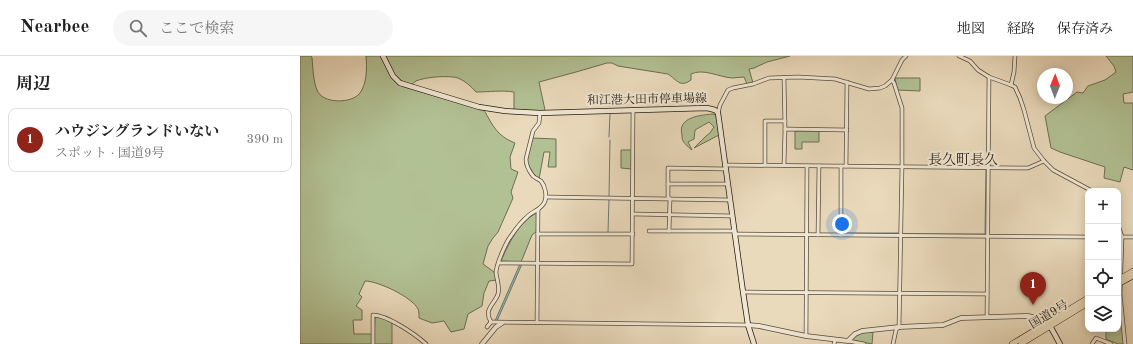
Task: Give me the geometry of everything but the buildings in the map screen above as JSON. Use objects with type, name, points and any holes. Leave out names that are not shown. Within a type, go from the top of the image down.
[{"type":"highway","points":[[1121,280],[1133,271]]},
{"type":"highway","points":[[1121,280],[1133,276]]},
{"type":"highway","name":"国道9号","points":[[1021,344],[1085,300]]},
{"type":"highway","name":"国道9号","points":[[1012,344],[1085,305]]},
{"type":"main road","name":"和江港大田市停車場線","points":[[383,56],[393,76],[400,83],[492,110],[540,113],[707,108],[715,110],[718,113],[748,325],[754,344]]},
{"type":"main road","points":[[1049,325],[1060,344]]},
{"type":"street","points":[[718,113],[720,105],[728,90],[753,84],[769,78],[798,77],[835,79],[862,87],[875,89],[885,86],[892,80],[902,60],[906,56]]},
{"type":"street","points":[[959,56],[970,61],[978,70],[989,77],[1011,85],[1017,90],[1034,148],[1053,170],[1086,188]]},
{"type":"street","points":[[1011,85],[1016,56]]},
{"type":"street","points":[[987,317],[989,77]]},
{"type":"street","points":[[784,78],[784,166]]},
{"type":"street","points":[[892,80],[902,108],[899,327],[896,330],[893,344]]},
{"type":"street","points":[[846,166],[847,82]]},
{"type":"street","points":[[499,263],[632,264],[633,110]]},
{"type":"street","points":[[491,322],[489,319],[490,306],[498,294],[499,287],[496,272],[510,237],[527,216],[543,206],[546,198],[544,186],[533,176],[526,164],[533,132],[539,122],[540,113]]},
{"type":"street","points":[[764,166],[764,121],[785,121]]},
{"type":"street","points":[[785,129],[847,130]]},
{"type":"street","points":[[669,231],[670,199],[668,197],[668,168],[902,166],[1028,168],[1044,161]]},
{"type":"street","points":[[806,336],[807,166]]},
{"type":"street","points":[[818,166],[818,235]]},
{"type":"street","points":[[841,166],[841,235]]},
{"type":"street","points":[[668,184],[728,184]]},
{"type":"street","points":[[546,198],[730,200]]},
{"type":"street","points":[[537,323],[538,210]]},
{"type":"street","points":[[634,214],[732,216]]},
{"type":"street","points":[[650,231],[807,235],[1085,237]]},
{"type":"street","points":[[538,234],[633,234]]},
{"type":"street","points":[[1121,237],[1133,237]]},
{"type":"street","points":[[743,292],[988,294]]},
{"type":"street","points":[[1120,296],[1125,344]]},
{"type":"street","points":[[373,344],[373,314],[379,315],[402,327],[426,344]]},
{"type":"street","points":[[848,341],[855,334],[862,331],[899,327],[943,325],[961,318],[1028,316],[1040,319],[1049,325]]},
{"type":"street","points":[[491,322],[748,325],[835,342],[848,341],[864,344]]},
{"type":"street","points":[[487,328],[491,322]]},
{"type":"street","points":[[482,344],[496,327],[502,323]]},
{"type":"street","points":[[1092,344],[1096,338],[1111,344]]},
{"type":"green space","points":[[300,56],[311,56],[313,74],[317,90],[320,95],[331,100],[344,101],[356,97],[362,89],[365,80],[366,56],[382,56],[390,74],[399,84],[404,87],[484,110],[493,126],[500,134],[515,143],[510,157],[511,169],[518,172],[511,192],[513,198],[498,232],[488,246],[483,264],[494,272],[497,280],[489,281],[484,293],[482,306],[468,314],[464,329],[451,332],[444,321],[432,323],[419,318],[419,312],[415,304],[402,295],[394,290],[365,281],[359,294],[362,297],[356,306],[362,310],[362,320],[353,320],[354,334],[372,334],[372,344],[300,344]]},
{"type":"green space","points":[[385,56],[790,56],[767,62],[749,69],[753,83],[747,84],[744,77],[732,78],[701,72],[691,74],[691,80],[681,83],[676,81],[668,74],[607,63],[539,82],[545,111],[514,110],[514,92],[476,92],[465,82],[454,77],[425,78],[416,81],[411,85],[400,80],[394,74],[389,67]]},
{"type":"green space","points":[[1106,56],[1133,56],[1133,92],[1123,94],[1124,103],[1133,103],[1133,170],[1124,167],[1120,182],[1104,178],[1105,167],[1051,148],[1045,116],[1061,104],[1073,104],[1073,95],[1077,92],[1083,93],[1088,86],[1105,80],[1116,72],[1114,66]]},
{"type":"green space","points":[[895,78],[920,78],[920,91],[897,90]]},
{"type":"green space","points":[[717,115],[719,135],[694,148],[710,133],[714,127],[709,122],[695,130],[694,139],[688,142],[692,150],[683,140],[681,129],[683,124],[691,118],[697,116]]},
{"type":"green space","points":[[795,131],[819,131],[819,142],[802,142],[802,149],[795,149]]},
{"type":"green space","points":[[532,138],[556,139],[556,167],[548,167],[550,152],[544,152],[539,179],[533,173],[527,162]]},
{"type":"green space","points":[[621,150],[632,150],[632,169],[621,168]]},
{"type":"green space","points":[[537,213],[537,231],[532,235],[521,262],[501,261],[520,227]]},
{"type":"green space","points":[[1121,311],[1124,344],[1118,344],[1106,339],[1106,332],[1121,332]]},
{"type":"green space","points":[[375,315],[392,322],[392,344],[374,344]]},
{"type":"green space","points":[[873,332],[872,344],[851,340],[860,333]]},
{"type":"water","points":[[520,264],[522,264],[497,321],[495,321]]},
{"type":"waterway","points":[[609,137],[610,114]]},
{"type":"waterway","points":[[609,197],[610,140]]},
{"type":"waterway","points":[[903,234],[985,234],[986,169]]},
{"type":"waterway","points":[[608,232],[609,199]]},
{"type":"waterway","points":[[843,233],[898,233]]},
{"type":"place","name":"ハウジングランドいない","points":[[1033,305]]},
{"type":"district","name":"長久町長久","points":[[963,160]]}]
